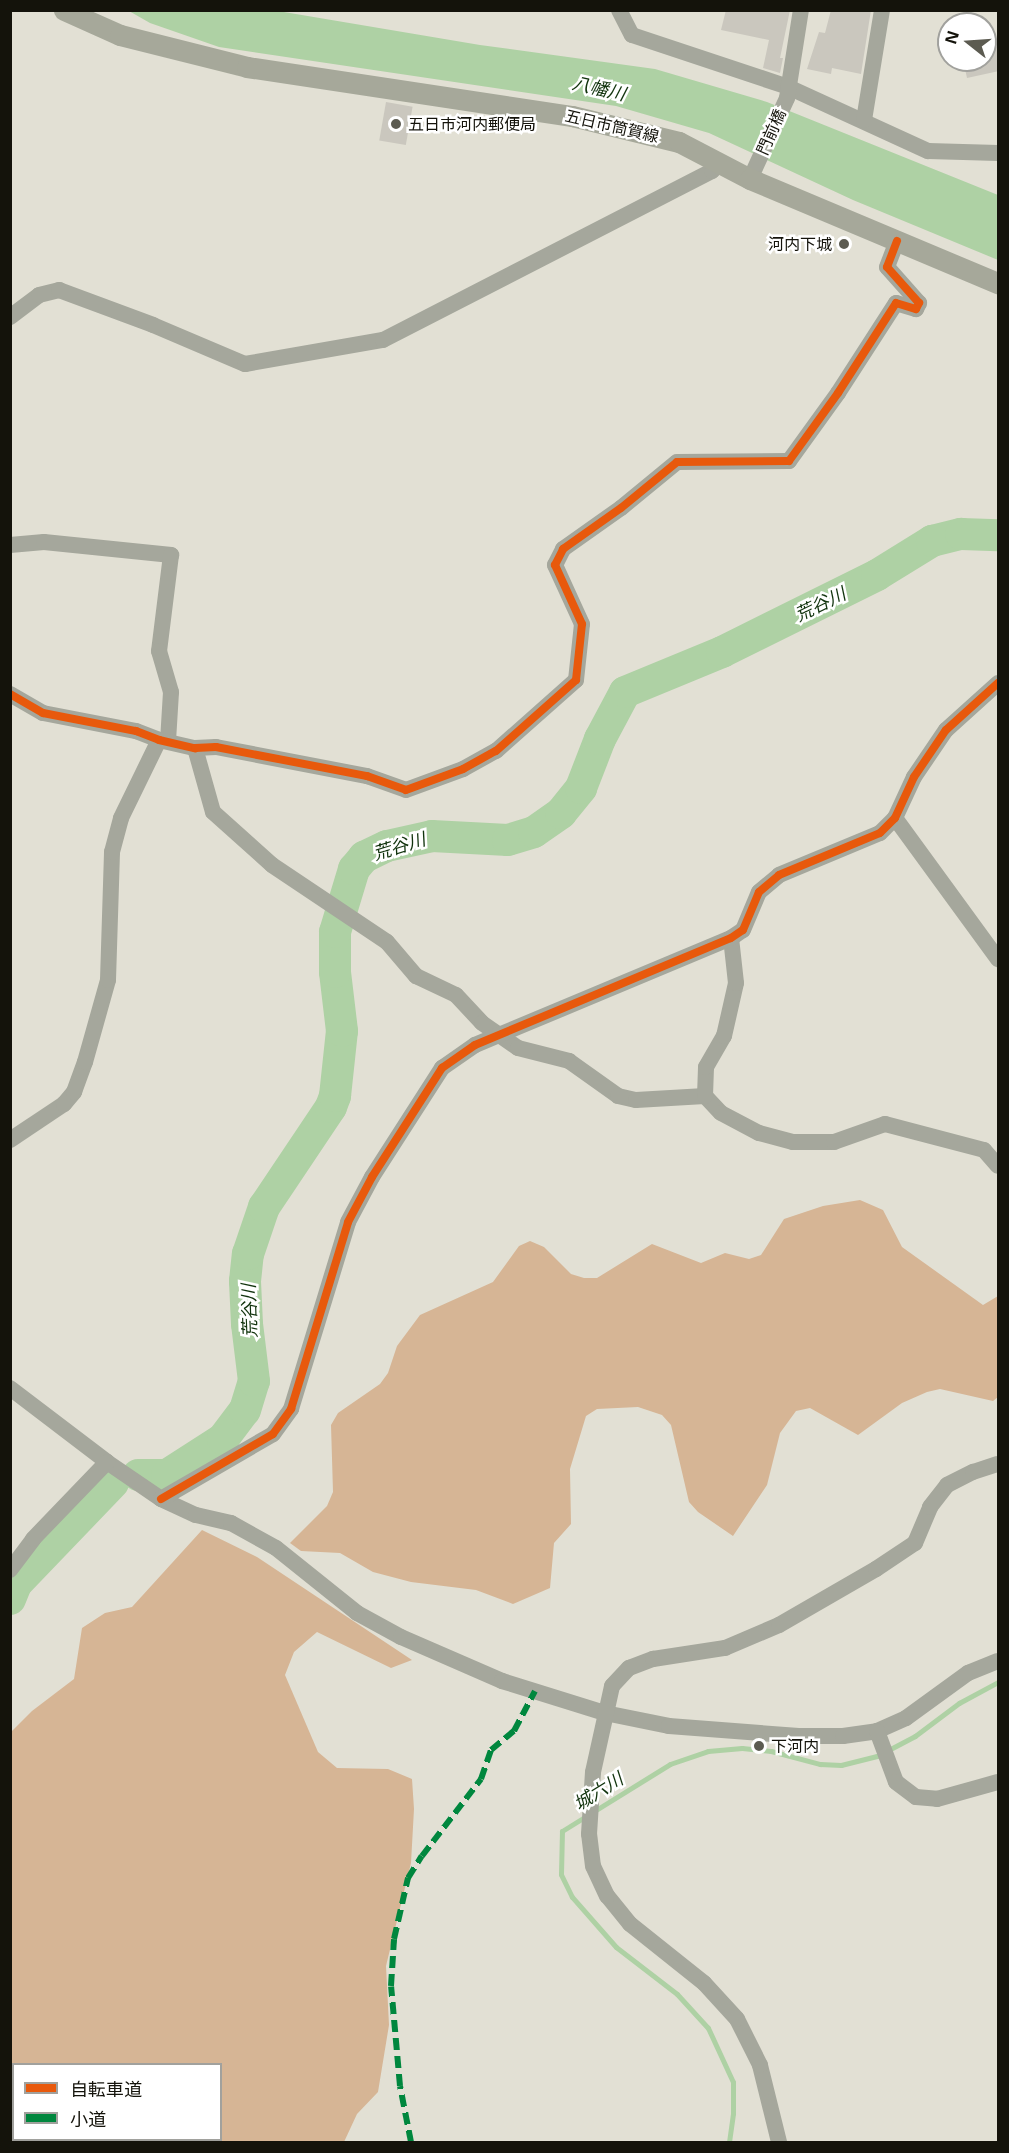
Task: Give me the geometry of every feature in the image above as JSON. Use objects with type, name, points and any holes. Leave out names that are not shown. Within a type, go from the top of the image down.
[{"type":"main road","name":"五日市筒賀線","points":[[64,10],[120,35],[247,67],[572,116],[680,142],[719,169],[753,173],[897,241],[999,283]]},
{"type":"street","points":[[619,10],[632,35],[864,120],[928,151],[999,153]]},
{"type":"street","name":"門前橋","points":[[753,173],[787,92],[801,10]]},
{"type":"street","points":[[864,120],[882,10]]},
{"type":"street","points":[[10,317],[39,295],[59,291],[153,325],[245,364],[383,340],[719,169]]},
{"type":"street","points":[[10,694],[43,713],[136,731],[195,748],[216,747],[367,776],[406,790],[463,768],[496,751],[576,680],[582,624],[555,566],[563,549],[621,508],[677,462],[789,461],[838,393],[896,303],[916,309],[919,303],[887,267],[897,241]]},
{"type":"street","points":[[10,545],[44,542],[171,555],[159,651],[171,692],[164,740],[121,818],[112,852],[108,980],[85,1062],[74,1092],[64,1104],[10,1140]]},
{"type":"street","points":[[161,1499],[273,1434],[291,1409],[348,1222],[372,1177],[442,1068],[475,1045],[731,938],[743,930],[759,892],[779,875],[880,833],[895,818],[914,777],[946,730],[999,683]]},
{"type":"street","points":[[195,748],[213,812],[272,865],[350,915],[387,942],[416,976],[456,995],[482,1023],[497,1035],[518,1048],[569,1061],[618,1096],[636,1100],[705,1096]]},
{"type":"street","points":[[895,818],[999,958]]},
{"type":"street","points":[[731,938],[736,983],[724,1036],[706,1067],[705,1096],[721,1113],[759,1134],[793,1142],[834,1142],[885,1124],[984,1150],[999,1166]]},
{"type":"street","points":[[10,1388],[107,1462],[161,1499],[196,1515],[231,1523],[276,1548],[357,1613],[401,1637],[502,1681],[605,1713],[669,1726],[799,1736],[878,1735],[906,1718],[968,1673],[999,1661]]},
{"type":"street","points":[[10,1570],[33,1539],[107,1462]]},
{"type":"street","points":[[778,2142],[760,2065],[737,2019],[704,1983],[630,1924],[607,1896],[593,1866],[589,1834],[593,1772],[612,1686],[629,1668],[653,1659],[725,1648],[779,1625],[876,1569],[915,1543],[930,1507],[947,1485],[972,1472],[999,1464]]},
{"type":"street","points":[[878,1735],[896,1782],[916,1797],[937,1800],[999,1782]]},
{"type":"shaded area","points":[[860,1200],[883,1210],[902,1247],[983,1305],[998,1296],[998,1397],[993,1401],[940,1389],[927,1392],[902,1403],[858,1435],[810,1408],[796,1411],[780,1433],[767,1485],[733,1536],[698,1512],[689,1502],[671,1425],[662,1415],[638,1407],[597,1409],[586,1416],[570,1469],[571,1524],[554,1543],[550,1588],[513,1604],[476,1590],[411,1582],[373,1572],[340,1553],[301,1551],[290,1543],[327,1506],[333,1492],[331,1425],[338,1413],[380,1384],[388,1373],[397,1346],[420,1315],[493,1282],[519,1246],[530,1241],[544,1247],[571,1274],[584,1278],[597,1278],[652,1244],[701,1263],[725,1253],[749,1259],[761,1255],[784,1219],[823,1206]]},
{"type":"shaded area","points":[[202,1530],[257,1557],[412,1660],[391,1668],[317,1632],[294,1652],[285,1675],[318,1752],[337,1768],[388,1769],[412,1779],[414,1809],[411,1863],[386,1966],[389,2025],[378,2092],[357,2114],[344,2142],[11,2142],[11,1732],[32,1711],[74,1679],[82,1628],[105,1613],[132,1607]]},
{"type":"water","name":"八幡川","points":[[129,11],[278,11],[480,45],[655,69],[767,102],[998,195],[998,260],[853,200],[709,133],[616,106],[219,47],[150,23]]},
{"type":"building","points":[[726,10],[790,10],[780,58],[783,58],[780,73],[763,68],[769,40],[721,30]]},
{"type":"building","points":[[831,10],[871,10],[861,74],[832,68],[831,74],[807,69],[819,32],[825,33]]},
{"type":"building","points":[[997,46],[999,46],[999,71],[997,71]]},
{"type":"building","points":[[966,72],[994,72],[967,78]]},
{"type":"building","points":[[386,102],[413,107],[406,145],[379,140]]},
{"type":"waterway","name":"荒谷川","points":[[138,1475],[167,1475],[223,1439],[245,1410],[254,1381],[247,1324],[245,1281],[248,1254],[264,1207],[331,1107],[335,1096],[342,1031],[335,972],[335,932],[354,869],[364,857],[387,846],[432,836],[508,840],[534,832],[561,813],[581,788],[600,739],[625,692],[722,652],[877,575],[932,541],[961,534],[998,535]]},
{"type":"waterway","name":"荒谷川","points":[[10,1599],[16,1584],[113,1483]]},
{"type":"waterway","name":"城六川","points":[[729,2142],[733,2113],[733,2082],[708,2028],[677,1994],[616,1947],[572,1897],[561,1874],[562,1831],[670,1764],[708,1751],[742,1748],[771,1751],[820,1764],[841,1765],[877,1756],[915,1736],[959,1703],[998,1682]]},
{"type":"marked path","points":[[411,2142],[400,2086],[391,1986],[394,1939],[408,1878],[481,1779],[491,1750],[514,1731],[535,1691]]},
{"type":"cycle path","points":[[10,694],[43,713],[136,731],[159,740],[195,748],[216,747],[367,776],[406,790],[463,769],[496,751],[576,680],[582,624],[555,565],[563,549],[621,508],[677,462],[789,461],[838,393],[896,303],[916,309],[919,303],[887,267],[897,241]]},
{"type":"cycle path","points":[[161,1499],[273,1434],[291,1409],[348,1222],[372,1177],[442,1068],[475,1045],[731,938],[743,930],[759,892],[779,875],[880,833],[895,818],[914,777],[946,730],[998,683]]},
{"type":"place","name":"五日市河内郵便局","points":[[396,124]]},
{"type":"place","name":"河内下城","points":[[844,244]]},
{"type":"place","name":"下河内","points":[[759,1746]]}]
